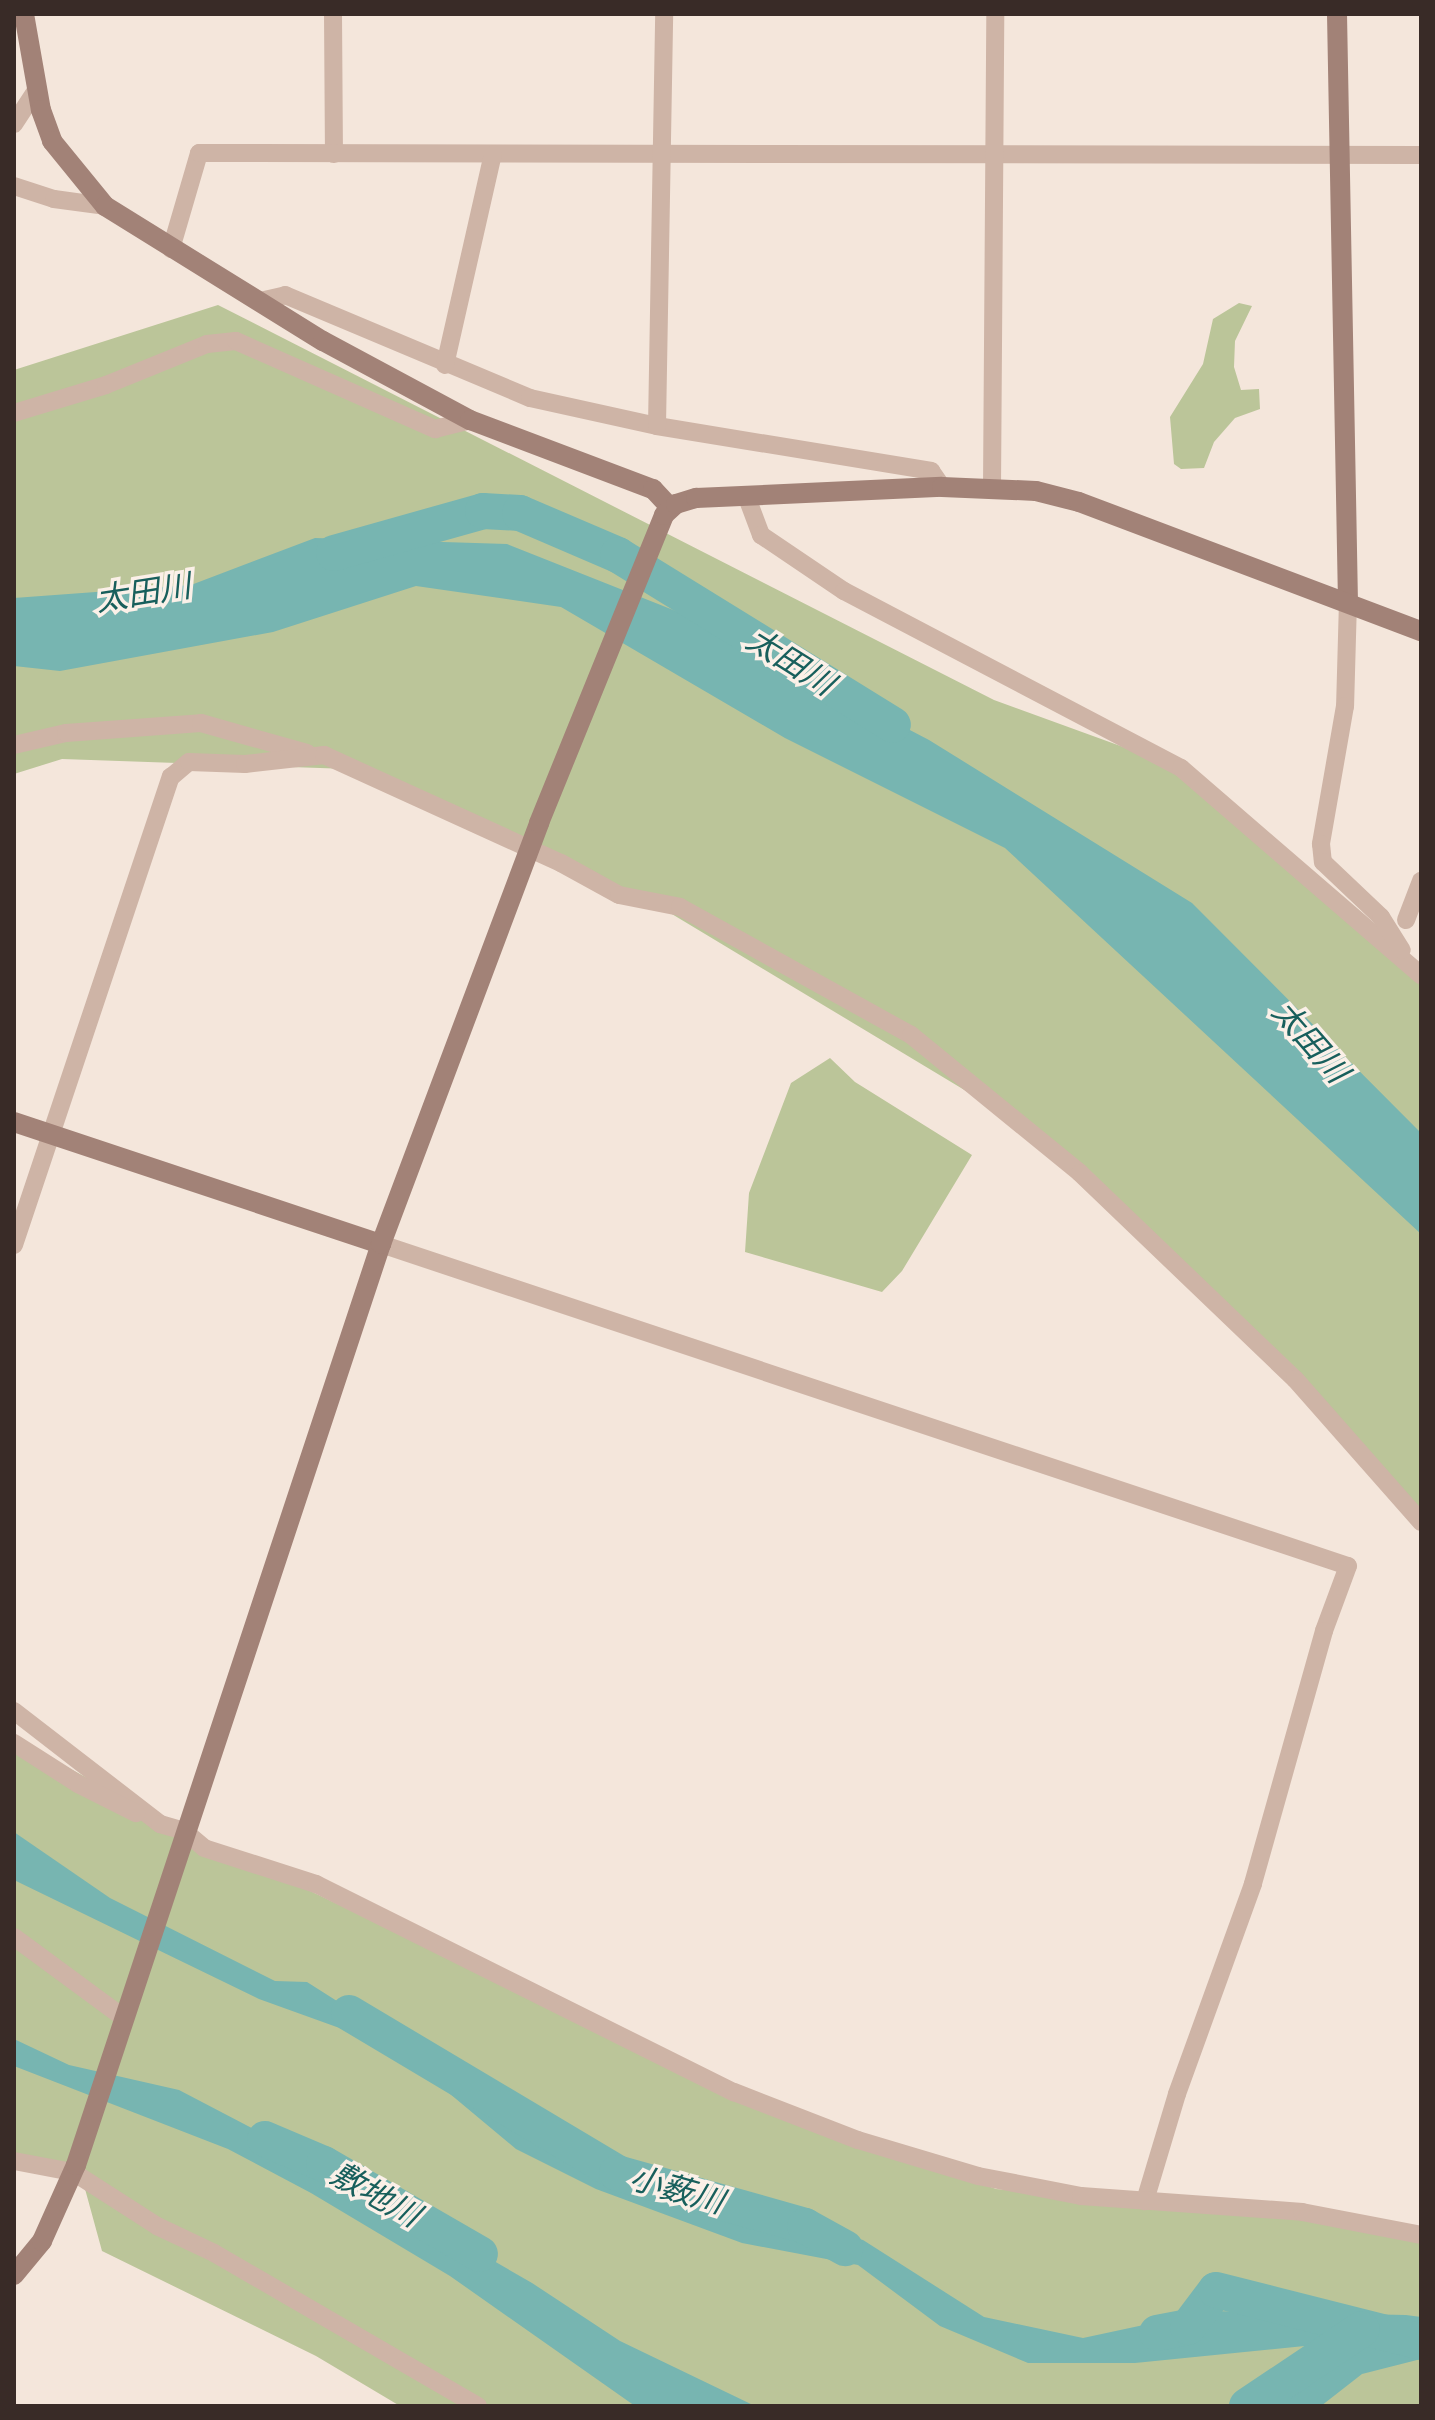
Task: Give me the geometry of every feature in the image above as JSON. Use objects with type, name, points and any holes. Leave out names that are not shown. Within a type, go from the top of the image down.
[{"type":"street","points":[[24,14],[37,89],[52,141],[105,206],[171,249],[470,420],[653,489],[668,511]]},
{"type":"street","points":[[333,14],[334,154]]},
{"type":"street","points":[[657,426],[665,155],[664,14]]},
{"type":"street","points":[[992,488],[995,14]]},
{"type":"street","points":[[1337,14],[1348,601],[1345,706],[1321,844],[1323,862],[1381,917],[1418,972]]},
{"type":"street","points":[[16,119],[37,89]]},
{"type":"street","points":[[171,249],[199,153],[1421,155]]},
{"type":"street","points":[[445,365],[493,154]]},
{"type":"street","points":[[14,186],[54,199],[105,206]]},
{"type":"street","points":[[260,301],[285,295],[445,365],[530,398],[657,426],[931,471],[942,487]]},
{"type":"street","points":[[14,413],[106,385],[192,349],[236,341],[435,429],[470,420]]},
{"type":"street","points":[[14,2275],[42,2241],[75,2169],[184,1831],[381,1244],[539,823],[668,511],[696,498],[942,487],[992,488],[1079,502],[1421,631]]},
{"type":"street","points":[[746,495],[761,535],[844,591],[1181,768],[1418,972]]},
{"type":"street","points":[[14,745],[66,733],[201,723],[313,755]]},
{"type":"street","points":[[14,1245],[171,777],[189,762],[245,764],[324,755],[619,895],[680,907],[911,1035],[1080,1173],[1295,1379],[1421,1522]]},
{"type":"street","points":[[1406,920],[1421,881]]},
{"type":"street","points":[[14,1122],[1348,1566],[1324,1631],[1253,1884],[1177,2094],[1145,2201]]},
{"type":"street","points":[[14,1711],[160,1824]]},
{"type":"street","points":[[14,1743],[78,1784],[160,1824],[184,1831],[204,1848],[316,1884],[734,2092],[847,2136],[978,2176],[1081,2196],[1302,2212],[1421,2235]]},
{"type":"street","points":[[14,1937],[124,2019]]},
{"type":"street","points":[[14,2161],[75,2169],[157,2226],[214,2253],[478,2406]]},
{"type":"green space","points":[[1239,303],[1252,306],[1235,341],[1234,367],[1241,390],[1259,389],[1260,409],[1235,418],[1214,442],[1204,468],[1181,469],[1174,464],[1170,417],[1203,364],[1213,319]]},
{"type":"green space","points":[[218,305],[994,700],[1181,768],[1421,979],[1421,1513],[1021,1124],[632,890],[619,895],[349,769],[62,759],[14,774],[14,370]]},
{"type":"green space","points":[[830,1058],[855,1082],[972,1155],[902,1271],[882,1292],[745,1252],[749,1193],[791,1083]]},
{"type":"green space","points":[[14,1738],[184,1831],[710,2081],[996,2189],[1288,2211],[1421,2234],[1421,2406],[400,2406],[316,2356],[102,2251],[82,2178],[14,2155]]},
{"type":"water","points":[[315,538],[507,544],[701,621],[929,740],[1192,903],[1421,1133],[1421,1234],[1005,848],[785,738],[561,607],[416,586],[273,632],[60,671],[14,666],[14,598],[191,585]]},
{"type":"water","points":[[14,1832],[110,1898],[275,1981],[307,1982],[540,2130],[674,2194],[863,2240],[984,2317],[1083,2338],[1209,2311],[1406,2315],[1421,2317],[1421,2359],[1362,2374],[1321,2406],[1237,2406],[1297,2386],[1354,2341],[1135,2363],[1028,2363],[940,2326],[858,2265],[742,2243],[596,2189],[516,2149],[395,2048],[259,1999],[14,1880]]},
{"type":"water","points":[[14,2039],[69,2065],[179,2090],[376,2193],[532,2283],[620,2341],[755,2406],[635,2406],[450,2276],[311,2193],[228,2149],[14,2066]]},
{"type":"waterway","name":"太田川","points":[[334,553],[483,511],[520,513],[618,555],[893,725]]},
{"type":"waterway","name":"小薮川","points":[[349,2013],[617,2173],[805,2226],[845,2248]]},
{"type":"waterway","name":"敷地川","points":[[265,2139],[324,2164],[480,2254]]},
{"type":"waterway","name":"小薮川","points":[[1157,2333],[1188,2327],[1216,2290],[1421,2342]]},
{"type":"waterway","name":"敷地川","points":[[1247,2406],[1362,2329]]}]
